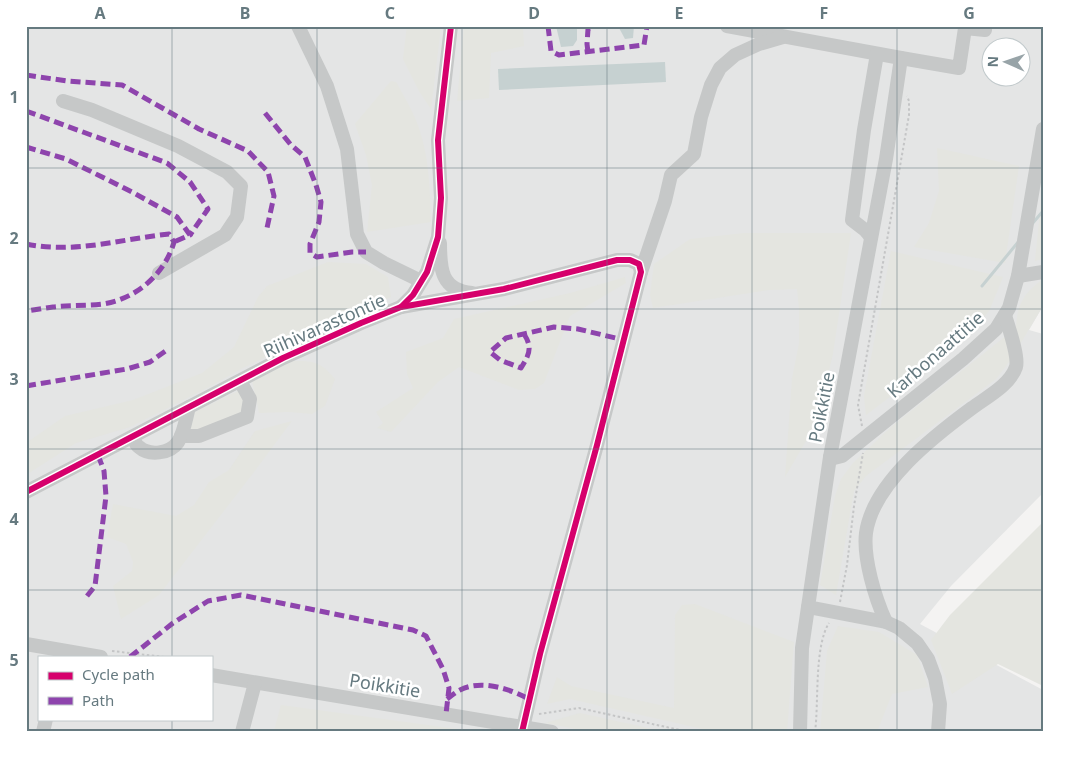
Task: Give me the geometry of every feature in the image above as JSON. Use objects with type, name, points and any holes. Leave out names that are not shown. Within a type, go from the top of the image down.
[{"type":"street","points":[[298,26],[327,86],[348,149],[357,234],[366,252],[384,264],[421,281]]},
{"type":"street","name":"Riihivarastontie","points":[[26,492],[282,358],[401,307],[412,295],[427,272],[438,238],[441,198],[438,140],[450,26]]},
{"type":"street","points":[[727,26],[959,68],[965,28],[985,30],[985,26]]},
{"type":"street","points":[[523,724],[641,272],[665,201],[671,175],[694,154],[701,117],[711,84],[720,68],[736,55],[759,44],[783,37]]},
{"type":"street","points":[[870,237],[865,230],[852,220],[864,130],[877,54]]},
{"type":"street","name":"Poikkitie","points":[[800,732],[802,648],[830,457],[886,159],[901,58]]},
{"type":"street","points":[[63,101],[92,110],[178,146],[227,172],[241,186],[237,217],[225,235],[159,273]]},
{"type":"street","name":"Karbonaattitie","points":[[830,457],[842,456],[963,359],[996,329],[1010,308],[1018,276],[1043,129]]},
{"type":"street","points":[[439,222],[442,274],[451,286],[464,292],[479,294]]},
{"type":"street","points":[[401,307],[504,289],[617,260],[630,260],[639,264],[641,272]]},
{"type":"street","points":[[1018,276],[1043,272]]},
{"type":"street","points":[[886,622],[866,560],[866,532],[876,502],[897,474],[921,449],[957,419],[1005,384],[1016,366],[1014,347],[1005,315]]},
{"type":"street","points":[[181,436],[199,436],[247,417],[250,399],[240,381]]},
{"type":"street","points":[[133,437],[138,447],[147,452],[161,452],[178,442],[189,408]]},
{"type":"street","points":[[808,608],[886,622],[899,628],[917,643],[928,658],[935,678],[940,704],[938,732]]},
{"type":"street","points":[[26,644],[43,652],[89,656]]},
{"type":"street","name":"Poikkitie","points":[[212,675],[523,724],[552,732]]},
{"type":"street","points":[[242,732],[255,682]]},
{"type":"path","points":[[815,732],[820,654],[824,630],[839,606],[847,566],[854,506],[863,454],[863,438],[858,405],[908,116],[909,101],[905,92],[896,90]]},
{"type":"path","points":[[523,724],[579,708],[689,732]]},
{"type":"shaded area","points":[[26,26],[1043,26],[1043,306],[1029,330],[1043,334],[1043,493],[951,586],[920,624],[1043,690],[1043,732],[26,732]]},
{"type":"shaded area","points":[[407,26],[441,26],[431,109],[419,91],[403,59]]},
{"type":"shaded area","points":[[464,26],[523,26],[524,46],[491,53],[489,98],[457,101]]},
{"type":"shaded area","points":[[556,26],[577,26],[577,40],[573,46],[561,47]]},
{"type":"shaded area","points":[[618,26],[634,26],[633,38],[625,39]]},
{"type":"shaded area","points":[[665,62],[666,82],[499,90],[498,69]]},
{"type":"shaded area","points":[[391,81],[396,82],[408,103],[423,141],[429,182],[431,222],[367,232],[372,185],[366,155],[355,124]]},
{"type":"shaded area","points":[[937,148],[1019,166],[1005,263],[914,247],[929,223],[939,191]]},
{"type":"shaded area","points":[[1043,184],[1043,259],[1035,261]]},
{"type":"shaded area","points":[[744,233],[851,233],[833,354],[816,424],[785,477],[792,378],[799,343],[797,289],[769,290],[653,308],[650,295],[654,264],[690,239]]},
{"type":"shaded area","points":[[891,251],[1003,277],[989,311],[964,341],[866,415],[864,396]]},
{"type":"shaded area","points":[[328,262],[366,264],[388,277],[391,297],[241,369],[130,427],[76,443],[26,475],[26,443],[65,416],[133,400],[202,373],[234,347],[258,297],[267,286]]},
{"type":"shaded area","points":[[625,277],[626,283],[570,316],[544,383],[535,389],[519,390],[459,367],[438,382],[391,432],[377,428],[383,423],[376,412],[413,388],[407,374],[406,352],[443,338],[454,319],[570,293]]},
{"type":"shaded area","points":[[1043,279],[1043,306],[1010,361],[996,379],[866,476],[854,491],[836,595],[820,585],[835,496],[841,479],[853,463],[892,426],[1016,328],[1018,312],[1026,294]]},
{"type":"shaded area","points":[[286,361],[314,362],[329,372],[335,379],[325,406],[312,414],[289,412],[259,413],[252,381]]},
{"type":"shaded area","points":[[238,391],[246,396],[246,411],[226,422],[193,430],[189,427],[190,416]]},
{"type":"shaded area","points":[[292,421],[159,595],[121,619],[113,586],[132,571],[133,562],[126,544],[107,537],[113,504],[176,516],[194,505],[209,482],[229,470],[255,431]]},
{"type":"shaded area","points":[[1043,522],[1043,686],[998,664],[952,694],[931,640],[950,615]]},
{"type":"shaded area","points":[[695,604],[794,642],[787,732],[716,732],[570,699],[547,704],[557,677],[571,686],[674,708],[675,615],[682,605]]},
{"type":"shaded area","points":[[838,626],[879,632],[917,655],[928,687],[892,694],[877,732],[820,732],[827,651]]},
{"type":"shaded area","points":[[281,705],[479,732],[274,731]]},
{"type":"shaded area","points":[[580,713],[666,732],[591,732],[545,723]]},
{"type":"waterway","points":[[1032,224],[1043,211]]},
{"type":"waterway","points":[[982,286],[1019,241]]},
{"type":"marked path","points":[[548,26],[551,51],[559,55],[644,45],[647,26]]},
{"type":"marked path","points":[[588,52],[588,29],[593,26]]},
{"type":"marked path","points":[[26,75],[67,81],[122,85],[199,129],[248,151],[268,172],[274,196],[267,228]]},
{"type":"marked path","points":[[26,111],[167,163],[190,182],[208,209],[190,235]]},
{"type":"marked path","points":[[265,113],[291,145],[305,157],[316,185],[321,202],[319,222],[310,244],[310,253],[317,257],[366,252]]},
{"type":"marked path","points":[[26,147],[66,159],[177,217],[190,235],[174,242]]},
{"type":"marked path","points":[[26,244],[44,247],[80,247],[169,234],[174,242],[170,254],[156,274],[138,291],[127,297],[103,304],[59,306],[26,311]]},
{"type":"marked path","points":[[524,334],[529,351],[521,368],[500,360],[490,352],[506,338],[554,327],[578,329],[624,340]]},
{"type":"marked path","points":[[26,386],[127,369],[150,362],[167,350]]},
{"type":"marked path","points":[[87,596],[95,586],[106,496],[104,471],[98,455]]},
{"type":"marked path","points":[[131,656],[173,623],[208,601],[241,595],[413,630],[426,636],[443,669],[449,688],[446,714]]},
{"type":"marked path","points":[[447,699],[460,690],[477,685],[504,689],[529,699]]},
{"type":"cycle path","points":[[26,492],[283,358],[401,307],[413,295],[427,272],[438,237],[441,198],[438,140],[451,26]]},
{"type":"cycle path","points":[[401,307],[504,289],[617,260],[630,260],[639,264],[641,272],[597,445],[540,654],[522,732]]}]
